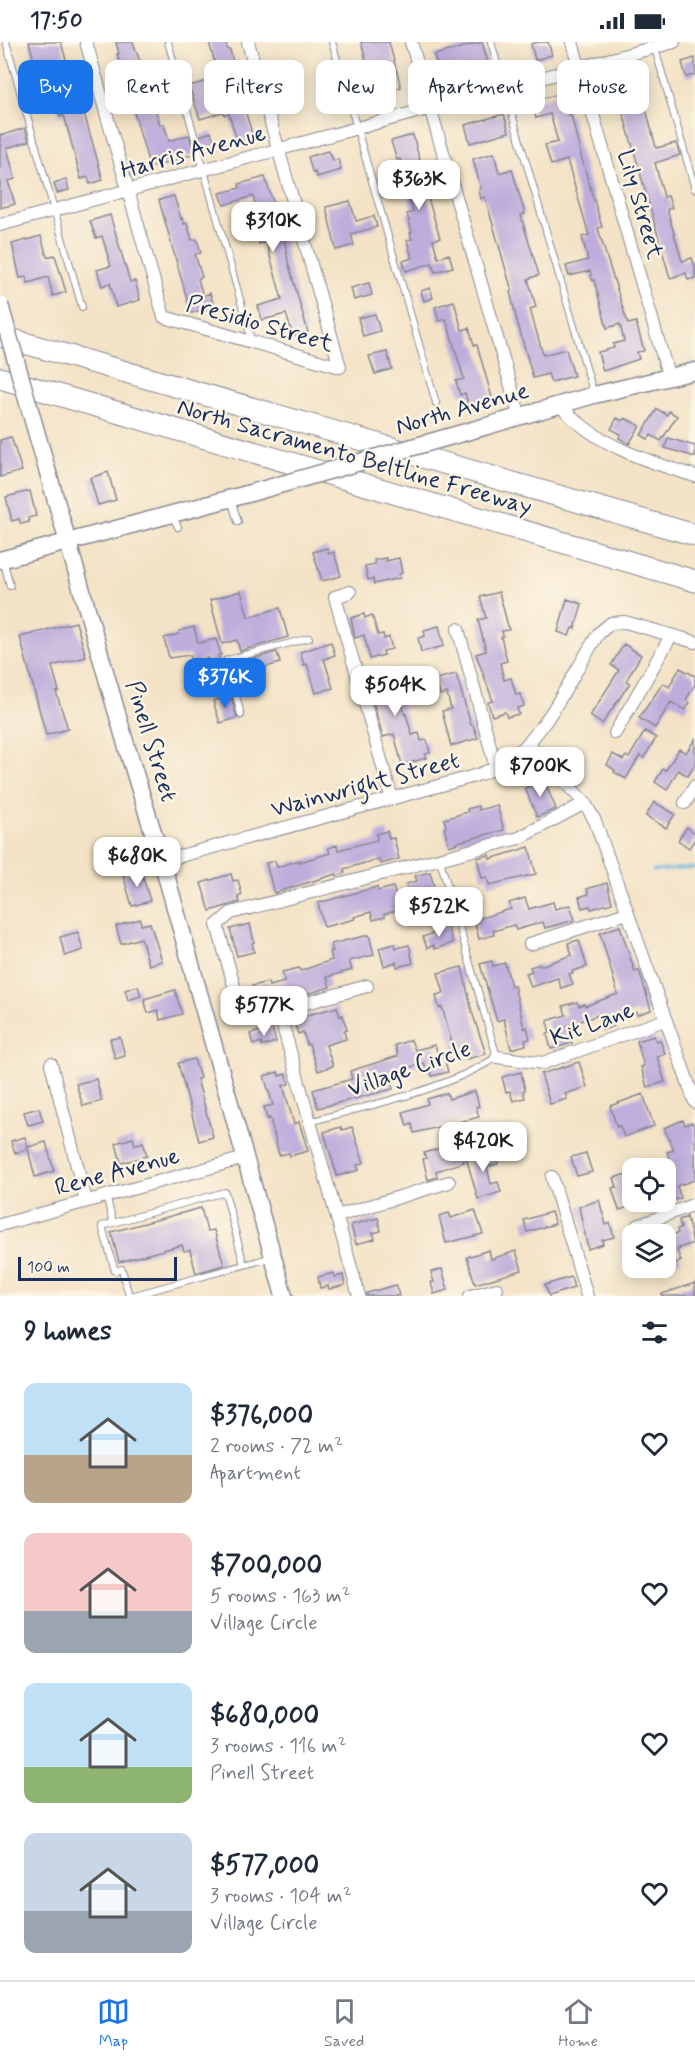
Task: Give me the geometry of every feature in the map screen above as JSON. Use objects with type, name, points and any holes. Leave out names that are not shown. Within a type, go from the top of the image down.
[{"type":"highway","name":"North Sacramento Beltline Freeway","points":[[0,336],[695,535]]},
{"type":"highway","name":"North Sacramento Beltline Freeway","points":[[0,378],[695,581]]},
{"type":"street","name":"Presidio Street","points":[[87,42],[165,317],[340,367],[279,150]]},
{"type":"street","points":[[248,42],[279,150]]},
{"type":"street","points":[[411,42],[416,60]]},
{"type":"street","name":"Lily Street","points":[[572,42],[578,60]]},
{"type":"street","name":"Harris Avenue","points":[[606,60],[654,45],[674,42]]},
{"type":"street","name":"Harris Avenue","points":[[0,225],[408,114]]},
{"type":"street","points":[[432,114],[520,417]]},
{"type":"street","name":"Lily Street","points":[[593,114],[669,378]]},
{"type":"street","name":"Pinell Street","points":[[0,305],[162,861],[284,1296]]},
{"type":"street","name":"North Avenue","points":[[2,559],[69,541],[175,521],[239,496],[594,395],[695,371]]},
{"type":"street","points":[[560,405],[572,419],[626,453],[695,476]]},
{"type":"street","points":[[350,592],[335,597],[392,799]]},
{"type":"street","name":"Wainwright Street","points":[[162,861],[392,799],[496,768],[509,760],[538,734],[599,633],[611,623],[625,622],[671,636]]},
{"type":"street","points":[[458,629],[496,768]]},
{"type":"street","points":[[615,733],[671,636],[695,642]]},
{"type":"street","points":[[528,744],[585,803],[595,821],[695,1102]]},
{"type":"street","points":[[685,803],[695,786]]},
{"type":"street","points":[[367,986],[253,1018],[242,1014],[218,925],[231,913],[519,838],[585,803]]},
{"type":"street","points":[[530,944],[627,913]]},
{"type":"street","points":[[279,1012],[359,1296]]},
{"type":"street","name":"Kit Lane","points":[[497,1057],[543,1063],[665,1020]]},
{"type":"street","points":[[51,1064],[86,1200]]},
{"type":"street","name":"Rene Avenue","points":[[0,1225],[245,1158]]},
{"type":"street","points":[[552,1177],[587,1296]]},
{"type":"street","points":[[337,1216],[449,1182]]},
{"type":"street","points":[[642,1224],[695,1204]]},
{"type":"street","points":[[470,1296],[497,1288]]},
{"type":"lane","points":[[6,42],[82,307]]},
{"type":"lane","points":[[168,42],[253,342]]},
{"type":"lane","points":[[332,42],[436,403]]},
{"type":"lane","points":[[491,42],[496,60]]},
{"type":"lane","points":[[654,45],[695,189]]},
{"type":"lane","points":[[513,114],[594,395]]},
{"type":"lane","points":[[238,522],[239,496]]},
{"type":"lane","points":[[2,559],[10,586]]},
{"type":"lane","points":[[242,715],[227,660],[309,638]]},
{"type":"lane","name":"Village Circle","points":[[309,1122],[430,1088],[474,1070],[497,1057],[440,860]]},
{"type":"lane","points":[[244,1264],[225,1192],[102,1226],[115,1271],[122,1269],[130,1296],[273,1257]]},
{"type":"lane","points":[[105,1195],[113,1223]]},
{"type":"building","points":[[29,42],[61,42],[66,60],[34,60]]},
{"type":"building","points":[[116,42],[133,42],[139,60],[119,60],[117,54],[119,54]]},
{"type":"building","points":[[209,42],[225,42],[233,60],[214,60]]},
{"type":"building","points":[[361,42],[389,42],[394,60],[366,60]]},
{"type":"building","points":[[482,42],[487,60],[435,60],[434,55]]},
{"type":"building","points":[[548,42],[552,55],[535,60],[531,44]]},
{"type":"building","points":[[695,58],[695,75],[686,77],[682,62]]},
{"type":"building","points":[[396,68],[401,87],[396,89]]},
{"type":"building","points":[[204,82],[204,114],[216,114],[200,119],[192,95],[192,85]]},
{"type":"building","points":[[557,94],[557,114],[571,114],[602,227],[598,228],[606,255],[628,324],[636,322],[644,351],[637,352],[639,359],[603,371],[598,352],[614,348],[613,344],[624,341],[620,324],[607,328],[590,271],[569,276],[566,266],[588,260],[582,237],[589,235],[567,160],[551,165],[545,145],[558,142],[550,114],[536,118],[535,114],[545,114],[545,98]]},
{"type":"building","points":[[59,114],[84,114],[103,180],[90,184],[88,177],[81,179],[64,115],[60,117]]},
{"type":"building","points":[[134,114],[157,114],[160,125],[164,124],[169,141],[189,135],[194,154],[150,168]]},
{"type":"building","points":[[229,114],[246,114],[254,140],[238,144]]},
{"type":"building","points":[[504,114],[509,132],[470,143],[465,125]]},
{"type":"building","points":[[623,114],[647,114],[656,148],[676,143],[680,155],[655,163],[664,197],[668,196],[672,208],[667,209],[682,261],[692,258],[695,278],[688,280],[686,273],[670,278]]},
{"type":"building","points":[[25,128],[29,141],[7,148],[15,179],[8,181],[15,204],[0,208],[0,134]]},
{"type":"building","points":[[211,132],[216,147],[204,151],[200,136]]},
{"type":"building","points":[[413,135],[440,238],[433,240],[438,258],[449,254],[453,267],[435,272],[432,263],[406,271],[403,261],[412,258],[407,240],[412,239],[410,233],[412,232],[407,214],[413,212],[406,188],[409,188],[400,159],[397,160],[391,141]]},
{"type":"building","points":[[328,151],[333,161],[338,159],[341,170],[317,177],[312,171],[308,157]]},
{"type":"building","points":[[494,153],[499,173],[512,169],[525,214],[521,215],[539,275],[528,279],[536,307],[530,309],[543,355],[566,349],[574,376],[551,382],[548,374],[533,378],[516,317],[510,292],[512,291],[485,197],[481,199],[479,190],[481,189],[473,159]]},
{"type":"building","points":[[265,177],[284,237],[288,262],[308,332],[293,336],[286,314],[262,320],[258,306],[282,299],[266,242],[259,244],[256,233],[262,231],[253,196],[224,205],[220,193],[240,188],[239,184]]},
{"type":"building","points":[[66,179],[69,190],[57,193],[54,183]]},
{"type":"building","points":[[174,196],[181,219],[184,224],[187,223],[192,240],[197,239],[201,253],[195,254],[202,277],[198,279],[203,296],[210,293],[214,307],[191,313],[159,200]]},
{"type":"building","points":[[350,201],[356,221],[374,216],[377,227],[351,234],[354,245],[336,250],[326,207]]},
{"type":"building","points":[[110,215],[130,282],[135,281],[140,300],[116,307],[110,283],[102,286],[97,270],[111,266],[102,236],[96,238],[90,221]]},
{"type":"building","points":[[41,236],[47,257],[55,255],[66,292],[53,296],[48,277],[28,283],[26,277],[20,278],[12,244]]},
{"type":"building","points":[[369,283],[372,295],[354,300],[351,288]]},
{"type":"building","points":[[430,288],[433,298],[424,301],[421,291]]},
{"type":"building","points":[[454,301],[462,330],[469,328],[474,345],[477,345],[493,401],[469,408],[465,393],[460,395],[456,381],[464,379],[446,319],[439,321],[435,307]]},
{"type":"building","points":[[375,314],[380,331],[363,336],[358,318]]},
{"type":"building","points":[[387,352],[392,369],[375,374],[369,356]]},
{"type":"building","points":[[657,409],[667,415],[669,411],[677,416],[661,441],[651,435],[648,439],[641,435]]},
{"type":"building","points":[[617,418],[623,421],[625,418],[640,426],[629,444],[619,438],[621,434],[611,429]]},
{"type":"building","points":[[11,437],[22,471],[0,477],[0,440]]},
{"type":"building","points":[[668,438],[695,446],[695,457],[665,448]]},
{"type":"building","points":[[108,472],[116,500],[98,505],[90,478]]},
{"type":"building","points":[[30,491],[36,516],[28,518],[29,522],[21,524],[19,519],[12,521],[6,497]]},
{"type":"building","points":[[327,548],[329,554],[334,552],[341,576],[322,581],[313,552]]},
{"type":"building","points":[[386,558],[386,561],[399,558],[402,573],[399,574],[400,578],[374,584],[373,579],[368,580],[365,566],[375,564],[374,560]]},
{"type":"building","points":[[241,591],[248,617],[280,608],[288,637],[240,651],[237,640],[222,644],[210,600]]},
{"type":"building","points":[[499,592],[509,630],[502,631],[503,636],[501,637],[507,661],[500,663],[504,680],[511,678],[516,695],[520,694],[524,706],[517,708],[519,714],[507,717],[505,712],[492,716],[488,702],[493,701],[476,654],[486,651],[478,620],[486,618],[480,597]]},
{"type":"building","points":[[567,599],[582,604],[575,629],[572,628],[569,636],[558,632]]},
{"type":"building","points":[[364,614],[365,618],[372,615],[378,635],[383,634],[384,639],[389,637],[392,649],[383,651],[384,655],[370,659],[364,635],[355,638],[351,618]]},
{"type":"building","points":[[76,622],[86,657],[52,666],[59,691],[56,692],[68,729],[46,735],[20,637]]},
{"type":"building","points":[[439,626],[444,646],[421,652],[418,638],[425,636],[424,630]]},
{"type":"building","points":[[194,627],[198,643],[216,639],[221,655],[218,655],[226,680],[216,683],[208,658],[192,663],[190,655],[169,658],[164,638]]},
{"type":"building","points":[[331,642],[335,655],[324,659],[333,688],[316,693],[307,664],[304,665],[300,652]]},
{"type":"building","points":[[624,644],[641,655],[626,681],[630,683],[602,724],[590,716],[619,670],[611,665]]},
{"type":"building","points":[[277,652],[280,663],[251,671],[248,660]]},
{"type":"building","points":[[680,668],[695,676],[695,684],[686,700],[690,703],[685,710],[671,702],[655,728],[639,718],[663,683],[669,687]]},
{"type":"building","points":[[377,670],[378,673],[393,670],[412,735],[419,733],[421,741],[427,740],[430,753],[425,754],[426,758],[402,765],[394,734],[383,737],[365,673]]},
{"type":"building","points":[[456,674],[471,725],[478,738],[451,746],[442,711],[451,709],[447,693],[440,695],[436,679]]},
{"type":"building","points":[[231,696],[237,718],[220,723],[213,701]]},
{"type":"building","points":[[645,731],[656,738],[644,758],[640,755],[626,779],[607,765],[613,754],[623,760],[626,756],[629,758]]},
{"type":"building","points":[[695,739],[695,765],[688,776],[678,770],[667,790],[655,782],[663,769],[666,770],[679,749],[686,753]]},
{"type":"building","points":[[544,780],[556,809],[537,817],[525,788]]},
{"type":"building","points":[[654,802],[675,814],[666,828],[646,816]]},
{"type":"building","points":[[497,805],[504,830],[449,846],[444,819],[468,812],[467,809],[478,806],[479,810]]},
{"type":"building","points":[[687,827],[695,833],[695,839],[689,848],[678,840]]},
{"type":"building","points":[[387,831],[389,839],[394,838],[399,859],[380,864],[379,859],[344,869],[345,873],[337,876],[336,874],[274,893],[266,863],[275,861],[277,867],[300,860],[300,862],[330,853],[328,848],[337,845],[338,850],[377,840],[376,834]]},
{"type":"building","points":[[529,847],[536,874],[489,885],[487,877],[482,878],[477,858],[489,855],[490,859]]},
{"type":"building","points":[[141,870],[150,901],[132,906],[123,875]]},
{"type":"building","points":[[430,872],[438,901],[414,907],[406,884],[417,881],[415,876]]},
{"type":"building","points":[[231,874],[233,881],[238,880],[242,895],[238,897],[240,902],[210,911],[201,883]]},
{"type":"building","points":[[607,883],[612,903],[591,909],[590,906],[582,908],[579,897],[589,894],[587,889]]},
{"type":"building","points":[[377,887],[378,891],[393,887],[400,910],[384,914],[385,917],[373,920],[371,912],[354,917],[355,919],[324,927],[318,903]]},
{"type":"building","points":[[525,898],[529,909],[553,902],[555,909],[570,905],[575,920],[545,928],[543,922],[516,930],[514,925],[493,931],[494,935],[479,939],[474,920],[511,909],[509,903]]},
{"type":"building","points":[[140,919],[141,925],[150,923],[162,961],[149,965],[141,938],[121,944],[116,926]]},
{"type":"building","points":[[250,924],[254,952],[237,956],[230,929]]},
{"type":"building","points":[[447,926],[453,943],[435,949],[434,945],[427,948],[423,937],[434,933],[433,930]]},
{"type":"building","points":[[620,926],[635,972],[639,970],[651,1010],[612,1019],[614,1026],[603,1030],[598,1015],[567,1026],[572,1043],[551,1049],[547,1034],[550,1033],[547,1021],[566,1015],[563,1006],[577,1002],[579,1006],[584,1004],[585,1006],[618,994],[600,933]]},
{"type":"building","points":[[78,932],[83,950],[65,956],[60,937]]},
{"type":"building","points":[[369,935],[374,955],[349,961],[352,970],[327,977],[330,987],[290,999],[288,993],[271,997],[272,1002],[257,1005],[252,986],[268,982],[269,986],[285,982],[282,972],[299,968],[300,971],[332,960],[331,944]]},
{"type":"building","points":[[579,940],[587,967],[569,974],[573,984],[561,988],[558,978],[531,987],[526,973],[532,971],[530,967],[572,955],[568,943]]},
{"type":"building","points":[[395,944],[396,948],[409,945],[413,963],[397,967],[396,962],[384,966],[379,948]]},
{"type":"building","points":[[492,961],[493,966],[505,963],[511,986],[514,985],[524,1028],[527,1027],[530,1039],[525,1040],[526,1045],[511,1049],[504,1019],[497,1021],[480,964]]},
{"type":"building","points":[[462,967],[472,1012],[486,1054],[467,1059],[467,1055],[456,1058],[442,1007],[439,1008],[436,995],[444,993],[438,973]]},
{"type":"building","points":[[138,986],[141,996],[128,1000],[125,990]]},
{"type":"building","points":[[175,990],[182,1014],[160,1020],[158,1010],[148,1013],[144,999]]},
{"type":"building","points":[[337,1007],[340,1016],[343,1015],[347,1030],[344,1031],[346,1039],[326,1045],[333,1066],[318,1071],[309,1044],[307,1045],[303,1032],[298,1034],[293,1019]]},
{"type":"building","points":[[272,1028],[276,1042],[262,1046],[261,1042],[253,1045],[250,1034]]},
{"type":"building","points":[[654,1036],[656,1041],[660,1040],[665,1054],[657,1057],[665,1082],[647,1087],[637,1041]]},
{"type":"building","points":[[120,1037],[125,1056],[115,1059],[110,1039]]},
{"type":"building","points":[[411,1040],[415,1050],[435,1045],[439,1058],[444,1057],[448,1072],[432,1076],[430,1071],[427,1072],[424,1063],[389,1074],[393,1089],[318,1108],[313,1090],[352,1079],[350,1071],[398,1056],[395,1045]]},
{"type":"building","points":[[194,1059],[200,1078],[197,1079],[213,1137],[199,1141],[178,1063]]},
{"type":"building","points":[[579,1062],[587,1087],[565,1094],[567,1099],[550,1104],[541,1074]]},
{"type":"building","points":[[278,1072],[279,1076],[286,1074],[289,1084],[283,1085],[294,1124],[299,1122],[308,1151],[290,1156],[289,1153],[279,1155],[270,1118],[267,1119],[264,1107],[273,1105],[264,1076]]},
{"type":"building","points":[[521,1072],[525,1098],[513,1101],[510,1091],[506,1092],[502,1077]]},
{"type":"building","points":[[96,1079],[102,1101],[83,1106],[76,1084]]},
{"type":"building","points":[[475,1091],[479,1117],[414,1133],[412,1124],[407,1126],[403,1112],[428,1104],[427,1099],[447,1093],[449,1099]]},
{"type":"building","points":[[643,1094],[654,1126],[624,1137],[620,1126],[617,1127],[610,1106]]},
{"type":"building","points":[[39,1108],[43,1121],[28,1125],[24,1112]]},
{"type":"building","points":[[683,1120],[685,1125],[692,1122],[695,1129],[695,1180],[677,1186],[681,1198],[676,1200],[676,1158],[669,1158],[667,1152],[674,1150],[664,1128]]},
{"type":"building","points":[[341,1127],[342,1130],[352,1127],[364,1163],[357,1165],[359,1170],[337,1176],[324,1132]]},
{"type":"building","points":[[25,1137],[28,1147],[46,1142],[54,1171],[35,1177],[28,1149],[15,1153],[11,1141]]},
{"type":"building","points":[[133,1138],[135,1145],[143,1142],[147,1156],[121,1163],[116,1143]]},
{"type":"building","points":[[458,1143],[464,1162],[436,1171],[437,1177],[428,1180],[423,1159],[426,1158],[424,1153]]},
{"type":"building","points":[[494,1149],[498,1164],[487,1167],[491,1184],[498,1182],[501,1192],[478,1199],[466,1157]]},
{"type":"building","points":[[586,1153],[592,1172],[577,1176],[571,1157]]},
{"type":"building","points":[[622,1175],[622,1209],[619,1210],[612,1188],[617,1187],[614,1178]]},
{"type":"building","points":[[599,1200],[606,1225],[610,1223],[614,1237],[602,1240],[603,1244],[588,1249],[579,1207]]},
{"type":"building","points":[[201,1208],[207,1231],[214,1230],[224,1265],[196,1273],[190,1250],[184,1251],[182,1245],[119,1262],[111,1232]]},
{"type":"building","points":[[475,1210],[483,1234],[446,1243],[439,1216],[449,1213],[451,1218]]},
{"type":"building","points":[[551,1212],[555,1224],[527,1232],[524,1220]]},
{"type":"building","points":[[687,1217],[693,1243],[677,1250],[681,1261],[676,1263],[676,1234],[678,1233],[677,1229],[681,1228],[679,1220]]},
{"type":"building","points":[[378,1218],[381,1231],[373,1233],[375,1239],[356,1244],[351,1225]]},
{"type":"building","points":[[489,1250],[491,1259],[516,1251],[522,1270],[475,1284],[467,1257]]},
{"type":"building","points":[[442,1269],[448,1290],[434,1294],[431,1272]]},
{"type":"building","points":[[334,1273],[335,1277],[343,1275],[345,1285],[329,1289],[328,1286],[320,1288],[318,1277]]},
{"type":"building","points":[[571,1277],[574,1288],[549,1296],[545,1285]]},
{"type":"building","points":[[695,1283],[695,1296],[662,1296],[662,1294]]},
{"type":"building","points":[[396,1285],[399,1296],[367,1296],[367,1293]]},
{"type":"waterway","points":[[653,871],[695,868]]}]
